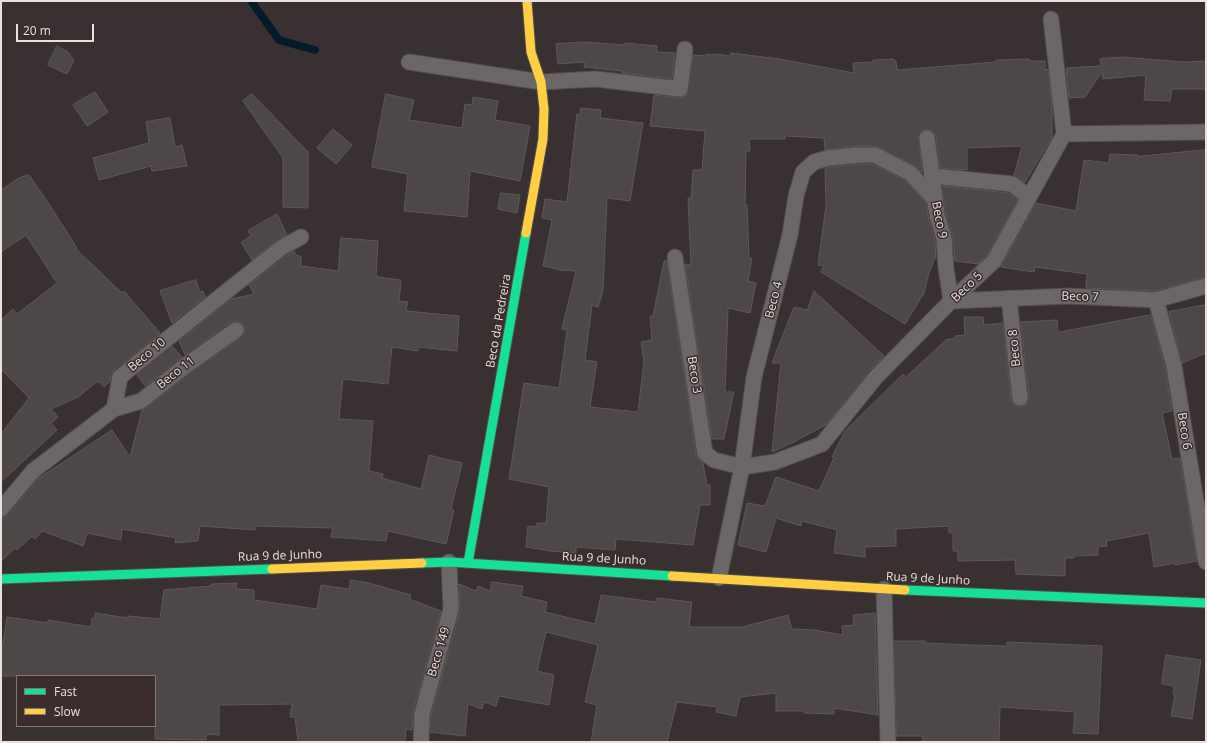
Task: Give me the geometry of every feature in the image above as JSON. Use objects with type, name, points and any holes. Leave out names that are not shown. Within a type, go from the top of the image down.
[{"type":"street","name":"Beco da Pedreira","points":[[468,563],[543,139],[544,109],[541,82],[531,52],[527,1]]},
{"type":"street","name":"Rua 9 de Junho","points":[[1,579],[449,562],[884,589],[1206,603]]},
{"type":"lane","points":[[1051,19],[1064,134],[1206,132]]},
{"type":"lane","points":[[410,62],[541,82],[596,79],[680,89],[686,49]]},
{"type":"lane","name":"Beco 5","points":[[742,467],[775,462],[822,444],[876,377],[951,301],[994,261],[1064,134]]},
{"type":"lane","name":"Beco 9","points":[[927,138],[937,215],[944,239],[946,268],[951,301]]},
{"type":"lane","name":"Beco 4","points":[[718,578],[742,467],[754,377],[790,235],[796,196],[803,172],[814,162],[828,158],[876,155],[910,173],[935,200]]},
{"type":"lane","points":[[932,176],[1012,184],[1029,197]]},
{"type":"lane","name":"Beco 10","points":[[114,409],[120,377],[281,248],[301,237]]},
{"type":"lane","name":"Beco 3","points":[[675,257],[705,453],[714,460],[742,467]]},
{"type":"lane","name":"Beco 7","points":[[951,301],[1068,296],[1156,300],[1206,286]]},
{"type":"lane","name":"Beco 8","points":[[1009,298],[1020,398]]},
{"type":"lane","name":"Beco 6","points":[[1156,300],[1174,366],[1206,562]]},
{"type":"lane","name":"Beco 11","points":[[114,409],[141,401],[185,366],[236,330]]},
{"type":"lane","points":[[1,509],[33,471],[114,409]]},
{"type":"lane","name":"Beco 149","points":[[421,742],[422,714],[451,609],[449,562]]},
{"type":"lane","points":[[884,589],[888,742]]},
{"type":"building","points":[[584,42],[625,45],[625,43],[657,46],[657,52],[675,53],[672,79],[584,67],[585,62],[558,64],[556,44]]},
{"type":"building","points":[[57,46],[68,52],[74,60],[67,74],[48,65]]},
{"type":"building","points":[[731,53],[780,59],[854,73],[853,63],[873,62],[873,60],[894,59],[894,61],[896,61],[897,70],[996,62],[996,60],[1030,59],[1030,61],[1045,61],[1045,70],[1048,69],[1052,106],[1052,137],[1025,182],[1014,176],[1022,146],[967,148],[967,170],[940,168],[936,137],[934,132],[925,129],[919,135],[922,173],[914,165],[875,146],[857,146],[825,150],[824,138],[785,136],[785,139],[749,139],[750,151],[746,151],[745,205],[747,205],[749,258],[752,258],[748,281],[756,283],[750,313],[728,308],[725,392],[734,392],[724,439],[712,439],[685,264],[691,265],[688,198],[691,199],[693,170],[702,170],[705,131],[650,126],[654,95],[679,98],[684,97],[687,94],[693,55],[706,56],[706,54],[714,54],[731,56]]},
{"type":"building","points":[[1122,57],[1184,62],[1206,61],[1206,89],[1172,89],[1170,101],[1144,100],[1146,75],[1103,79],[1102,72],[1085,97],[1069,98],[1066,68],[1101,66],[1100,59]]},
{"type":"building","points":[[95,92],[108,112],[87,126],[73,105]]},
{"type":"building","points":[[252,94],[308,152],[308,208],[283,207],[283,158],[243,101]]},
{"type":"building","points":[[386,94],[414,100],[409,120],[462,128],[465,104],[472,105],[473,97],[498,101],[495,120],[530,126],[520,181],[470,171],[467,217],[404,211],[408,174],[372,167]]},
{"type":"building","points":[[581,108],[601,110],[600,118],[643,123],[630,201],[607,198],[603,291],[598,307],[592,305],[585,360],[597,362],[590,407],[638,412],[644,361],[641,342],[652,340],[650,316],[653,316],[664,261],[667,261],[696,454],[699,460],[703,463],[707,485],[710,485],[710,505],[700,505],[693,545],[616,539],[615,550],[576,547],[576,553],[526,547],[528,526],[537,527],[537,523],[546,523],[549,487],[509,479],[524,383],[559,388],[567,330],[562,329],[576,271],[558,270],[543,266],[552,220],[542,218],[545,199],[567,202],[577,114],[580,115]]},
{"type":"building","points":[[170,118],[175,147],[182,145],[187,166],[152,171],[151,166],[99,180],[93,158],[149,143],[146,122]]},
{"type":"building","points":[[333,129],[352,145],[336,164],[317,148]]},
{"type":"building","points":[[1206,150],[1206,277],[1155,291],[1086,288],[1087,274],[1035,267],[1034,272],[1001,267],[1036,203],[1076,211],[1084,160],[1109,163],[1110,154],[1138,156]]},
{"type":"building","points":[[858,164],[873,164],[904,180],[927,204],[928,217],[935,241],[936,259],[934,259],[930,269],[924,293],[905,324],[821,272],[824,266],[818,265],[826,205],[825,168]]},
{"type":"building","points":[[29,175],[77,248],[76,249],[122,293],[124,291],[160,333],[114,370],[110,381],[104,387],[98,381],[78,397],[51,409],[58,417],[51,423],[57,430],[1,482],[1,434],[29,398],[1,369],[1,320],[13,309],[17,314],[57,283],[26,235],[1,252],[1,190],[19,178]]},
{"type":"building","points":[[942,186],[1009,193],[1018,200],[987,255],[978,264],[955,261],[953,238],[946,213]]},
{"type":"building","points":[[501,193],[520,195],[517,213],[498,209]]},
{"type":"building","points":[[277,214],[287,235],[275,241],[252,260],[241,242],[251,236],[248,231]]},
{"type":"building","points":[[341,238],[378,241],[376,275],[377,277],[401,280],[399,301],[408,302],[406,311],[459,316],[457,351],[418,347],[418,351],[392,347],[388,384],[343,379],[339,419],[373,421],[369,471],[383,474],[382,478],[421,489],[429,455],[462,463],[451,509],[454,510],[446,544],[388,531],[386,541],[331,537],[333,528],[255,526],[255,530],[200,526],[198,541],[175,543],[176,538],[122,529],[121,540],[87,533],[83,546],[42,531],[35,539],[32,536],[17,550],[15,548],[1,561],[1,518],[8,515],[39,478],[112,430],[130,457],[142,410],[147,408],[190,373],[241,337],[245,329],[239,322],[231,322],[185,355],[179,341],[231,299],[254,294],[249,285],[294,251],[297,256],[301,256],[301,266],[338,271]]},
{"type":"building","points":[[196,280],[200,292],[203,291],[205,297],[172,323],[160,291]]},
{"type":"building","points":[[814,291],[884,356],[869,371],[827,424],[772,452],[781,363],[772,363],[794,307],[807,310]]},
{"type":"building","points":[[1206,305],[1206,353],[1182,363],[1169,312]]},
{"type":"building","points":[[1151,315],[1165,368],[1172,411],[1162,413],[1172,459],[1180,458],[1197,561],[1154,567],[1149,533],[1106,541],[1107,546],[1098,547],[1098,555],[1065,558],[1065,576],[1016,574],[1015,560],[958,561],[958,551],[953,551],[953,533],[949,533],[949,526],[896,529],[896,546],[865,547],[865,557],[834,553],[837,530],[802,521],[801,526],[776,518],[766,552],[738,545],[747,503],[765,506],[776,477],[819,491],[834,458],[832,457],[845,431],[903,374],[906,377],[947,339],[955,339],[955,336],[965,335],[964,317],[983,317],[984,325],[1003,323],[1011,399],[1013,404],[1021,407],[1026,405],[1029,397],[1021,322],[1057,320],[1058,332]]},
{"type":"building","points":[[172,346],[182,357],[145,386],[137,375]]},
{"type":"building","points":[[351,580],[369,583],[411,595],[409,599],[441,611],[413,712],[412,730],[406,729],[405,742],[298,742],[295,717],[290,717],[292,704],[219,705],[219,735],[206,734],[206,740],[155,739],[156,675],[1,676],[1,645],[3,645],[7,617],[48,623],[48,620],[91,627],[92,618],[95,618],[95,613],[128,618],[128,616],[160,619],[164,590],[211,586],[212,584],[237,583],[236,589],[254,590],[254,600],[317,609],[321,585],[349,589]]},
{"type":"building","points":[[492,582],[523,586],[521,596],[547,602],[545,612],[595,624],[601,595],[656,602],[657,598],[692,602],[689,627],[746,627],[788,615],[792,629],[814,630],[843,635],[842,626],[854,625],[853,615],[875,613],[878,715],[834,708],[834,714],[804,713],[804,711],[776,711],[776,693],[740,697],[736,716],[716,712],[717,707],[677,702],[667,742],[591,742],[597,705],[585,702],[598,645],[546,632],[537,671],[554,675],[549,705],[499,696],[496,706],[484,702],[482,709],[468,704],[465,736],[430,732],[431,715],[460,611],[459,584],[476,591],[478,586],[490,591]]},
{"type":"building","points":[[894,641],[925,641],[925,643],[1007,646],[1007,642],[1102,646],[1098,734],[1073,733],[1075,712],[1000,707],[999,742],[922,742],[923,736],[897,736]]},
{"type":"building","points":[[1166,655],[1201,660],[1192,719],[1171,716],[1175,695],[1173,694],[1174,686],[1162,684]]},
{"type":"waterway","points":[[251,1],[279,40],[315,50]]},
{"type":"traffic: fast","points":[[468,563],[526,233]]},
{"type":"traffic: fast","points":[[422,563],[449,562],[672,576]]},
{"type":"traffic: fast","points":[[1,579],[272,569]]},
{"type":"traffic: fast","points":[[905,590],[1206,603]]},
{"type":"traffic: slow","points":[[526,233],[543,139],[544,109],[541,82],[531,52],[527,1]]},
{"type":"traffic: slow","points":[[272,569],[422,563]]},
{"type":"traffic: slow","points":[[672,576],[905,590]]}]
